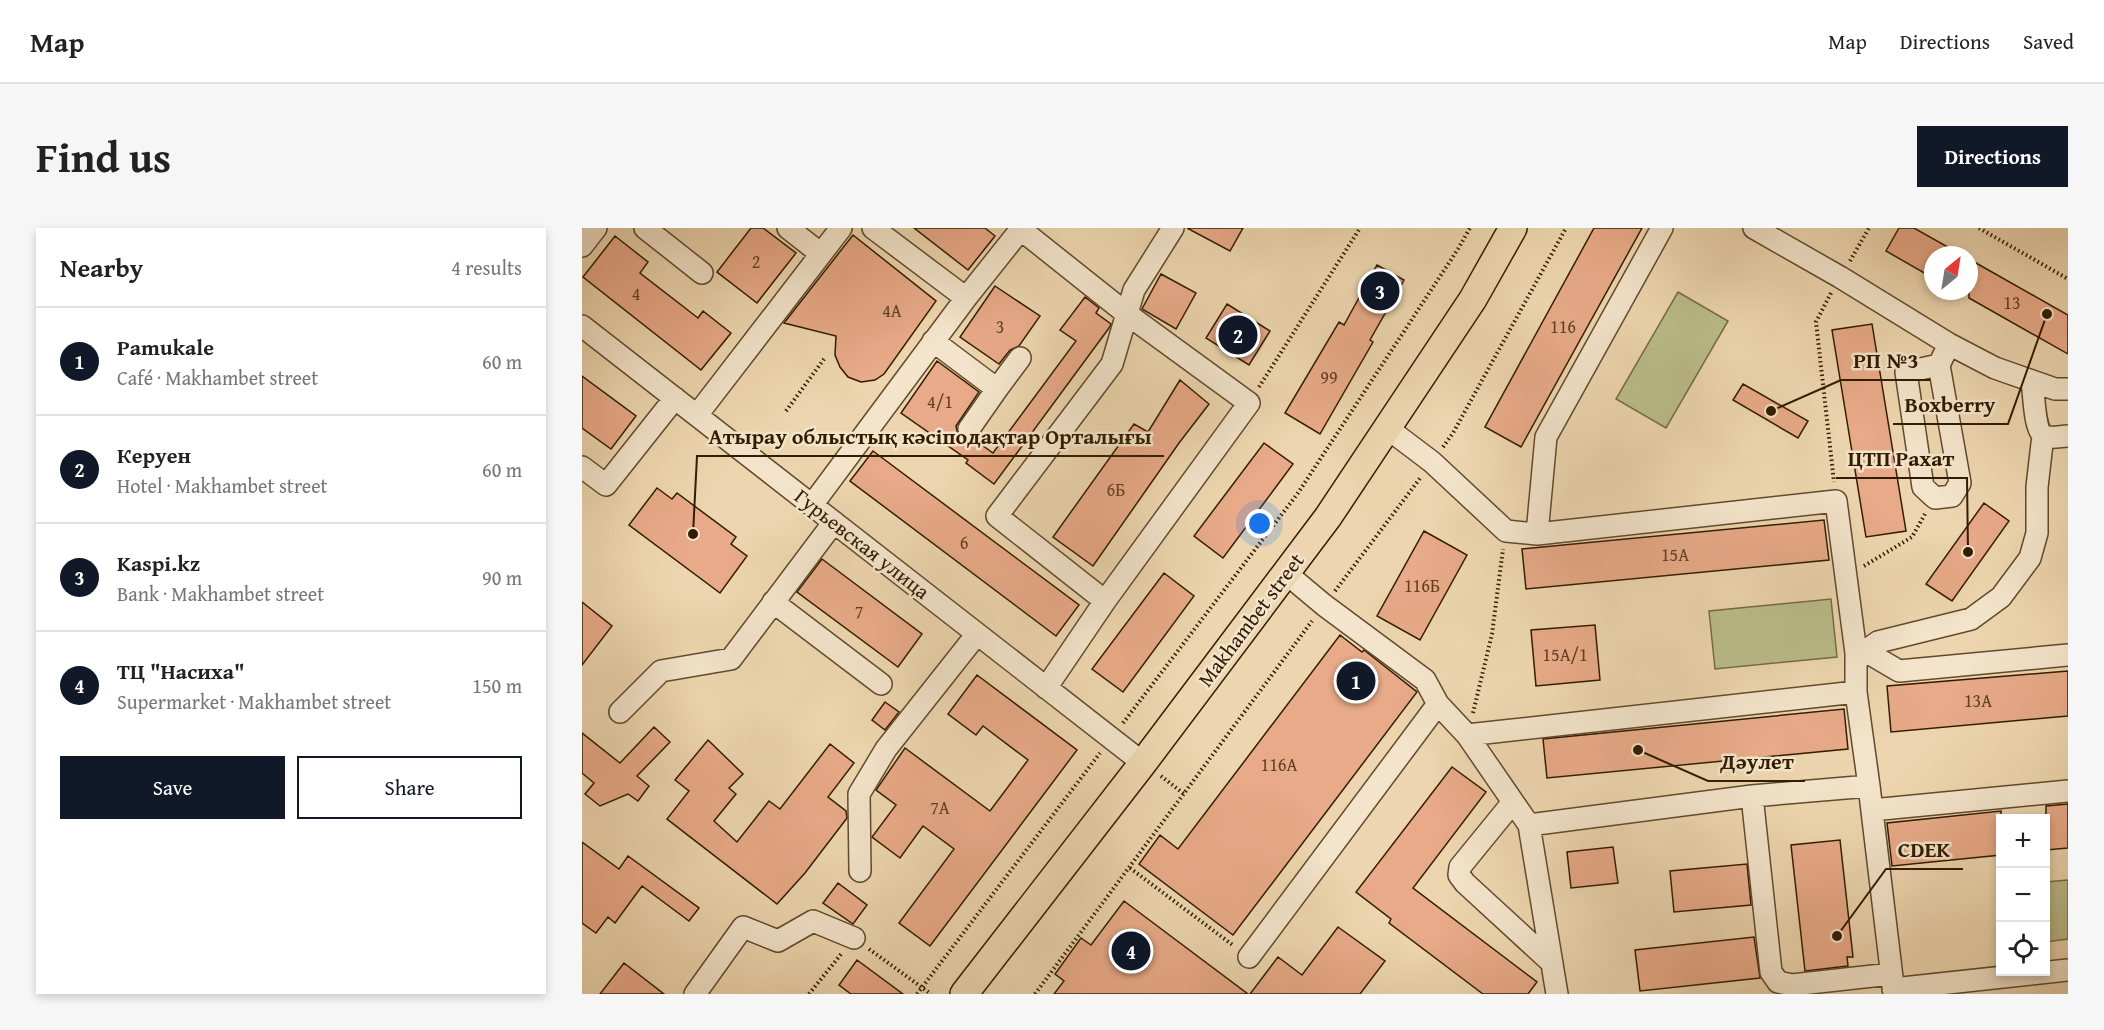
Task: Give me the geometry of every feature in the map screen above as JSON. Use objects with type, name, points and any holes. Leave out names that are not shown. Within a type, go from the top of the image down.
[{"type":"main road","name":"Makhambet street","points":[[970,992],[1328,517],[1473,299],[1513,228]]},
{"type":"street","points":[[582,246],[596,228]]},
{"type":"street","points":[[645,228],[702,273]]},
{"type":"street","points":[[788,228],[821,254]]},
{"type":"street","points":[[697,415],[841,228]]},
{"type":"street","points":[[873,228],[966,298]]},
{"type":"street","points":[[812,505],[1020,228],[1127,314],[1249,403],[1105,601],[1046,688]]},
{"type":"street","points":[[1105,601],[997,516],[1112,364],[1134,290],[1173,228]]},
{"type":"street","points":[[1537,534],[1546,437],[1662,228]]},
{"type":"street","points":[[1754,228],[1950,344],[1995,368],[2055,389],[2068,390]]},
{"type":"street","name":"Гурьевская улица","points":[[582,326],[1143,763]]},
{"type":"street","points":[[933,341],[997,389]]},
{"type":"street","points":[[1939,366],[1906,372],[1923,487],[1935,498],[1952,496],[1960,483],[1939,366],[1950,344]]},
{"type":"street","points":[[969,429],[1020,358]]},
{"type":"street","points":[[2032,381],[2038,429],[2043,435],[2051,438],[2068,436]]},
{"type":"street","points":[[582,467],[606,486],[675,398]]},
{"type":"street","points":[[1387,428],[1432,462],[1506,531],[1537,534],[1836,501],[1845,576],[1860,652],[1857,692],[1893,986]]},
{"type":"street","points":[[1860,652],[1878,642],[1971,619],[2001,597],[2030,558],[2037,533],[2037,487],[2043,435]]},
{"type":"street","points":[[620,712],[661,671],[731,658],[834,522]]},
{"type":"street","points":[[1287,574],[1324,605],[1425,680],[1438,704],[1467,735],[1529,825],[1557,994]]},
{"type":"street","points":[[773,602],[881,684]]},
{"type":"street","points":[[860,871],[859,794],[886,748],[977,634]]},
{"type":"street","points":[[1860,652],[1899,671],[2068,656]]},
{"type":"street","points":[[1467,735],[1857,692]]},
{"type":"street","points":[[1249,957],[1438,704]]},
{"type":"street","points":[[1529,825],[1752,796],[1869,786]]},
{"type":"street","points":[[1872,810],[2068,791]]},
{"type":"street","points":[[1752,796],[1771,972],[1778,982],[1792,985],[1893,986],[2068,970]]},
{"type":"street","points":[[1514,802],[1460,867],[1459,875],[1552,963]]},
{"type":"street","points":[[695,994],[742,927],[778,941],[813,921],[854,938]]},
{"type":"path","points":[[1249,403],[1360,228]]},
{"type":"path","points":[[917,994],[1298,493],[1470,228]]},
{"type":"path","points":[[1836,501],[1816,322],[1869,228]]},
{"type":"path","points":[[1979,228],[2068,279]]},
{"type":"path","points":[[786,411],[824,359]]},
{"type":"path","points":[[1845,576],[1912,537],[1935,498]]},
{"type":"path","points":[[1467,735],[1492,634],[1506,531]]},
{"type":"path","points":[[1130,868],[1249,957]]},
{"type":"path","points":[[809,994],[854,938],[931,994]]},
{"type":"green space","points":[[1678,292],[1728,321],[1666,428],[1616,399]]},
{"type":"green space","points":[[1831,599],[1837,657],[1715,669],[1709,611]]},
{"type":"green space","points":[[2068,880],[2068,939],[2050,941],[2050,882]]},
{"type":"building","points":[[751,228],[763,228],[796,253],[757,303],[717,272]]},
{"type":"building","points":[[914,228],[985,228],[995,236],[968,270]]},
{"type":"building","points":[[1187,228],[1243,228],[1230,251]]},
{"type":"building","points":[[1594,228],[1642,228],[1521,447],[1485,427]]},
{"type":"building","points":[[1899,228],[1914,228],[1946,246],[1924,246],[1924,273],[1886,251]]},
{"type":"building","points":[[853,235],[936,301],[884,374],[875,380],[861,382],[848,377],[840,367],[835,355],[836,336],[784,323]]},
{"type":"building","points":[[615,236],[648,262],[640,273],[698,318],[703,311],[731,333],[701,370],[583,277]]},
{"type":"building","points":[[1978,264],[2068,315],[2068,354],[1973,300],[1978,300]]},
{"type":"building","points":[[1377,265],[1404,280],[1370,340],[1373,342],[1320,434],[1285,413],[1339,322],[1344,325]]},
{"type":"building","points":[[1161,274],[1196,293],[1176,329],[1142,309]]},
{"type":"building","points":[[995,286],[1040,316],[1019,346],[1010,350],[999,364],[960,337]]},
{"type":"building","points":[[1085,297],[1099,308],[1096,313],[1111,324],[994,484],[966,463],[968,460],[901,413],[937,361],[979,392],[956,426],[958,435],[967,442],[975,440],[993,453],[1076,341],[1060,330]]},
{"type":"building","points":[[1227,304],[1270,331],[1249,365],[1206,338]]},
{"type":"building","points":[[1872,324],[1906,531],[1866,537],[1832,330]]},
{"type":"building","points":[[582,376],[636,416],[611,449],[582,428]]},
{"type":"building","points":[[1180,380],[1209,404],[1093,566],[1053,537],[1134,424],[1148,432]]},
{"type":"building","points":[[1743,384],[1808,421],[1798,438],[1733,400]]},
{"type":"building","points":[[1264,443],[1293,464],[1223,558],[1194,536]]},
{"type":"building","points":[[873,451],[1079,605],[1056,636],[850,481]]},
{"type":"building","points":[[657,488],[672,499],[677,493],[736,537],[731,544],[747,556],[720,593],[629,525]]},
{"type":"building","points":[[1984,503],[2009,521],[1952,601],[1926,584]]},
{"type":"building","points":[[1824,520],[1829,560],[1526,589],[1522,549]]},
{"type":"building","points":[[1424,531],[1467,555],[1420,640],[1377,616]]},
{"type":"building","points":[[822,559],[922,634],[898,667],[797,592]]},
{"type":"building","points":[[1164,573],[1194,596],[1123,692],[1092,669]]},
{"type":"building","points":[[582,602],[612,626],[582,665]]},
{"type":"building","points":[[1595,625],[1600,680],[1536,686],[1531,630]]},
{"type":"building","points":[[1340,635],[1362,652],[1364,650],[1417,692],[1233,935],[1139,864],[1160,835],[1178,849]]},
{"type":"building","points":[[2068,671],[2068,716],[1891,732],[1887,686]]},
{"type":"building","points":[[977,675],[1077,750],[930,946],[899,923],[954,849],[923,826],[900,858],[872,837],[896,805],[876,790],[905,748],[990,811],[1028,760],[983,726],[976,735],[948,714]]},
{"type":"building","points":[[885,702],[899,712],[885,730],[872,720]]},
{"type":"building","points":[[1844,709],[1848,749],[1547,778],[1543,739]]},
{"type":"building","points":[[654,727],[670,742],[637,776],[649,786],[638,801],[628,794],[600,806],[585,794],[594,783],[582,773],[582,733],[620,763]]},
{"type":"building","points":[[708,740],[743,774],[729,788],[736,794],[714,821],[737,842],[769,801],[780,809],[830,744],[854,763],[828,797],[846,811],[847,818],[805,873],[777,904],[667,819],[689,791],[675,780]]},
{"type":"building","points":[[1452,767],[1486,792],[1413,888],[1537,982],[1528,994],[1483,994],[1389,923],[1391,919],[1356,892]]},
{"type":"building","points":[[2068,804],[2068,848],[2050,850],[2050,814],[2046,814],[2046,806]]},
{"type":"building","points":[[2001,811],[2001,814],[1996,814],[1996,856],[1892,866],[1887,823]]},
{"type":"building","points":[[1840,840],[1853,957],[1847,957],[1848,966],[1805,971],[1791,845]]},
{"type":"building","points":[[582,842],[619,869],[628,856],[699,908],[689,921],[642,886],[615,923],[608,917],[596,933],[582,923]]},
{"type":"building","points":[[1613,847],[1618,883],[1571,888],[1567,852]]},
{"type":"building","points":[[1747,864],[1751,905],[1674,912],[1670,871]]},
{"type":"building","points":[[838,883],[867,905],[853,924],[823,903]]},
{"type":"building","points":[[1124,901],[1248,994],[1054,994],[1064,981],[1055,974],[1081,938],[1091,945]]},
{"type":"building","points":[[1338,927],[1385,961],[1360,994],[1250,994],[1278,957],[1302,975]]},
{"type":"building","points":[[1754,937],[1760,978],[1640,991],[1635,950]]},
{"type":"building","points":[[857,960],[903,994],[851,994],[839,985]]},
{"type":"building","points":[[624,963],[664,994],[600,994]]},
{"type":"place","name":"Kaspi.kz","points":[[1380,291]]},
{"type":"place","name":"Boxberry","points":[[2047,314]]},
{"type":"place","name":"Керуен","points":[[1238,335]]},
{"type":"place","name":"РП №3","points":[[1771,411]]},
{"type":"place","name":"Атырау облыстық кәсіподақтар Орталығы","points":[[693,534]]},
{"type":"place","name":"ЦТП Рахат","points":[[1968,552]]},
{"type":"place","name":"Pamukale","points":[[1356,681]]},
{"type":"place","name":"Дәулет","points":[[1638,750]]},
{"type":"place","name":"CDEK","points":[[1837,936]]},
{"type":"place","name":"ТЦ \"Насиха\"","points":[[1131,951]]}]
